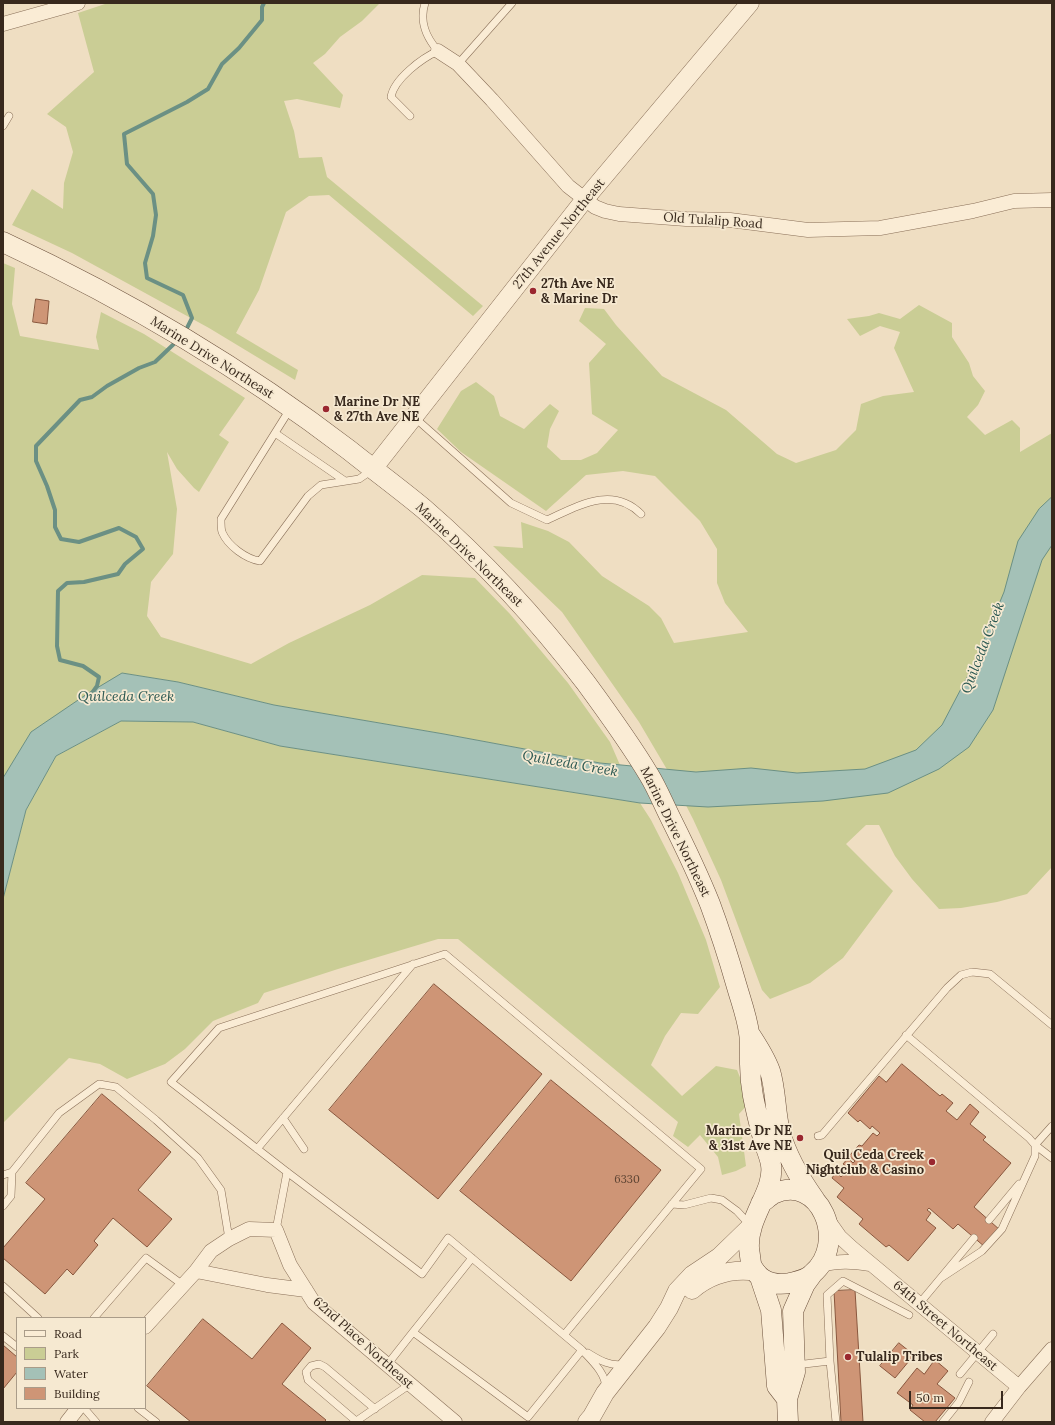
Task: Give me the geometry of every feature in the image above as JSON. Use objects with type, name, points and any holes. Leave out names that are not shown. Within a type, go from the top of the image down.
[{"type":"main road","name":"Marine Drive Northeast","points":[[4,243],[102,292],[164,326],[238,371],[310,421],[424,510],[472,555],[532,617],[570,663],[616,723],[650,777],[681,839],[709,901],[726,949],[749,1033],[753,1094],[758,1122],[772,1168],[769,1183],[761,1203]]},
{"type":"main road","name":"Marine Drive Northeast","points":[[749,1033],[766,1061],[770,1072],[780,1132],[792,1164],[800,1179],[815,1200]]},
{"type":"main road","points":[[788,1422],[787,1399],[777,1386],[785,1367],[793,1311],[805,1284],[816,1269],[825,1256],[830,1239],[826,1218],[815,1200],[800,1192],[788,1190],[772,1195],[761,1203],[751,1226],[749,1251],[751,1264],[759,1274],[770,1283],[782,1284],[806,1278],[816,1269]]},
{"type":"main road","points":[[759,1274],[771,1310],[785,1367]]},
{"type":"street","points":[[3,24],[44,8],[78,3]]},
{"type":"street","name":"27th Avenue Northeast","points":[[373,469],[585,199],[750,3]]},
{"type":"street","name":"Old Tulalip Road","points":[[438,51],[458,64],[568,186],[595,207],[606,211],[619,214],[686,219],[730,220],[808,230],[880,228],[973,212],[1014,201],[1052,200]]},
{"type":"street","name":"64th Street Northeast","points":[[826,1218],[840,1237],[1019,1387]]},
{"type":"street","points":[[587,1422],[605,1393],[657,1328],[677,1291],[692,1276],[719,1257],[751,1226]]},
{"type":"street","points":[[146,1326],[196,1271],[212,1251],[229,1239],[249,1229],[276,1230]]},
{"type":"street","name":"62nd Place Northeast","points":[[276,1230],[290,1265],[314,1303],[409,1385],[455,1422]]},
{"type":"street","points":[[816,1269],[840,1261],[871,1264]]},
{"type":"street","points":[[669,1308],[700,1283],[724,1272],[743,1270],[759,1274]]},
{"type":"street","points":[[196,1271],[267,1285],[306,1290]]},
{"type":"street","points":[[992,1422],[1052,1348]]},
{"type":"street","points":[[573,1422],[584,1410],[605,1393]]},
{"type":"street","points":[[67,1422],[77,1409]]},
{"type":"lane","points":[[410,116],[391,97],[393,88],[398,81],[427,56],[438,51],[429,41],[424,30],[423,12],[426,3]]},
{"type":"lane","points":[[458,64],[512,3]]},
{"type":"lane","points":[[3,126],[9,116]]},
{"type":"lane","points":[[291,408],[221,519],[222,532],[233,546],[252,560],[260,561],[308,496],[321,485],[359,479],[373,469]]},
{"type":"lane","points":[[414,417],[511,503],[547,520],[591,500],[614,499],[635,508],[641,514]]},
{"type":"lane","points":[[275,434],[345,481]]},
{"type":"lane","points":[[564,1335],[701,1169],[445,954],[219,1028],[171,1082],[422,1274],[448,1238],[472,1258],[564,1335],[582,1350],[603,1376],[606,1385],[605,1393]]},
{"type":"lane","points":[[257,1149],[413,964]]},
{"type":"lane","points":[[818,1136],[822,1134],[947,988],[962,975],[972,972],[990,974],[1052,1025]]},
{"type":"lane","points":[[906,1035],[1052,1158]]},
{"type":"lane","points":[[3,1176],[12,1172],[59,1113],[99,1084],[116,1087],[156,1120],[198,1158],[221,1190],[229,1239]]},
{"type":"lane","points":[[283,1118],[304,1149]]},
{"type":"lane","points":[[941,1278],[982,1251],[1002,1230],[1034,1156],[1035,1145],[1052,1126]]},
{"type":"lane","points":[[3,1206],[11,1196],[12,1172]]},
{"type":"lane","points":[[276,1230],[287,1172]]},
{"type":"lane","points":[[989,1220],[1024,1177]]},
{"type":"lane","points":[[672,1204],[684,1205],[710,1198],[722,1200],[737,1211],[751,1226]]},
{"type":"lane","points":[[919,1304],[974,1238]]},
{"type":"lane","points":[[95,1317],[146,1258],[183,1285]]},
{"type":"lane","points":[[387,1365],[472,1258]]},
{"type":"lane","points":[[836,1422],[830,1361],[827,1295],[843,1281],[909,1315]]},
{"type":"lane","points":[[3,1286],[37,1317]]},
{"type":"lane","points":[[413,1332],[528,1417],[582,1350]]},
{"type":"lane","points":[[960,1374],[993,1334]]},
{"type":"lane","points":[[3,1336],[16,1346]]},
{"type":"lane","points":[[582,1350],[610,1364],[619,1366],[630,1363]]},
{"type":"lane","points":[[785,1367],[830,1361]]},
{"type":"lane","points":[[375,1409],[325,1367],[319,1364],[311,1366],[306,1372],[308,1380],[356,1422],[375,1409],[409,1385]]},
{"type":"lane","points":[[943,1422],[959,1402],[969,1382]]},
{"type":"lane","points":[[85,1409],[96,1422]]},
{"type":"lane","points":[[139,1409],[156,1422]]},
{"type":"green space","points":[[108,3],[380,3],[362,21],[340,37],[325,54],[313,63],[343,95],[340,108],[297,99],[284,101],[294,131],[299,158],[322,157],[327,177],[483,306],[473,316],[329,195],[309,196],[286,212],[259,290],[236,333],[298,370],[295,380],[209,328],[72,253],[12,225],[32,189],[63,209],[64,183],[73,152],[66,127],[47,114],[94,72],[78,13]]},
{"type":"green space","points":[[3,263],[15,268],[12,304],[20,336],[99,350],[96,337],[101,312],[144,334],[245,398],[219,435],[229,442],[199,492],[177,469],[167,452],[177,509],[173,554],[151,582],[147,616],[161,637],[251,664],[289,643],[370,605],[422,575],[475,578],[510,614],[568,683],[610,742],[620,765],[600,763],[444,734],[274,705],[178,682],[122,673],[3,778]]},
{"type":"green space","points":[[919,305],[952,323],[952,337],[969,363],[973,376],[985,391],[978,405],[967,417],[985,435],[1012,420],[1020,428],[1020,452],[1052,433],[1052,867],[1027,894],[997,902],[961,908],[939,909],[912,879],[895,856],[879,825],[866,825],[846,844],[893,891],[843,958],[810,983],[770,999],[762,990],[721,880],[693,819],[672,778],[639,722],[562,612],[493,546],[523,548],[521,522],[548,531],[569,542],[602,576],[649,606],[661,618],[674,643],[748,632],[725,603],[717,583],[717,549],[700,521],[655,476],[623,471],[586,475],[546,511],[461,452],[437,429],[461,391],[476,382],[494,396],[500,416],[524,429],[550,404],[559,411],[550,429],[547,447],[561,460],[581,460],[597,453],[618,430],[592,414],[589,363],[606,344],[579,321],[585,308],[604,309],[616,325],[662,376],[726,410],[777,454],[796,463],[836,450],[856,430],[861,404],[883,396],[914,392],[894,348],[900,332],[880,326],[860,336],[847,319],[879,313],[900,319]]},
{"type":"green space","points":[[121,721],[193,722],[280,746],[640,803],[651,820],[678,873],[706,940],[720,987],[698,1014],[681,1013],[665,1036],[651,1065],[682,1096],[716,1066],[737,1070],[750,1102],[739,1114],[746,1166],[722,1175],[718,1157],[700,1135],[688,1147],[673,1136],[678,1122],[458,939],[438,939],[264,993],[258,1003],[213,1021],[185,1049],[165,1064],[127,1079],[100,1064],[69,1058],[3,1123],[3,899],[26,810],[56,756]]},
{"type":"water","name":"Quilceda Creek","points":[[1052,497],[1052,545],[1042,560],[993,710],[969,747],[939,769],[888,793],[823,801],[708,807],[640,803],[280,746],[193,722],[121,721],[56,756],[26,810],[3,899],[3,778],[31,732],[87,694],[122,673],[178,682],[274,705],[444,734],[600,763],[696,772],[751,768],[797,773],[865,769],[916,750],[942,725],[974,664],[1004,592],[1018,541],[1039,509]]},
{"type":"building","points":[[36,299],[49,301],[47,324],[33,322]]},
{"type":"building","points":[[434,984],[542,1074],[438,1199],[329,1110]]},
{"type":"building","name":"Quil Ceda Creek Nightclub & Casino","points":[[902,1064],[940,1096],[942,1094],[953,1103],[946,1111],[957,1120],[970,1104],[979,1112],[970,1124],[986,1137],[983,1140],[1011,1163],[974,1207],[1000,1230],[985,1247],[958,1224],[953,1229],[929,1208],[927,1210],[931,1213],[926,1220],[936,1228],[908,1261],[889,1245],[886,1247],[859,1224],[863,1219],[837,1197],[844,1188],[832,1178],[836,1172],[841,1177],[843,1175],[838,1170],[842,1166],[847,1170],[849,1168],[843,1164],[848,1158],[853,1163],[855,1161],[849,1156],[859,1145],[862,1146],[873,1133],[877,1136],[880,1133],[872,1126],[870,1129],[860,1120],[858,1122],[848,1113],[879,1076],[886,1082]]},
{"type":"building","points":[[551,1080],[661,1170],[571,1281],[460,1191]]},
{"type":"building","points":[[102,1094],[171,1152],[138,1190],[172,1219],[147,1247],[113,1218],[94,1241],[98,1245],[73,1275],[67,1269],[45,1294],[3,1258],[3,1248],[45,1199],[26,1183]]},
{"type":"building","name":"Tulalip Tribes","points":[[855,1290],[863,1422],[841,1422],[834,1291]]},
{"type":"building","points":[[203,1319],[252,1359],[282,1323],[311,1348],[282,1384],[326,1420],[324,1422],[191,1422],[147,1386]]},
{"type":"building","points":[[899,1343],[914,1355],[895,1378],[880,1366]]},
{"type":"building","points":[[3,1345],[16,1356],[16,1373],[3,1389]]},
{"type":"building","points":[[935,1360],[948,1371],[937,1384],[955,1398],[935,1422],[925,1422],[910,1410],[913,1405],[897,1393],[917,1368],[924,1374]]},
{"type":"waterway","points":[[185,332],[192,318],[183,295],[147,278],[145,263],[153,236],[156,215],[153,194],[127,164],[124,134],[187,102],[208,89],[222,64],[239,48],[262,20],[262,7],[264,3]]},
{"type":"waterway","points":[[92,693],[97,686],[99,677],[83,666],[60,660],[57,646],[58,591],[67,583],[84,582],[118,574],[125,564],[143,549],[136,537],[119,528],[79,542],[61,539],[55,527],[55,510],[47,486],[36,461],[36,446],[80,400],[92,397],[107,386],[139,368],[155,362],[178,340]]},
{"type":"place","name":"27th Ave NE & Marine Dr","points":[[533,291]]},
{"type":"place","name":"Marine Dr NE & 27th Ave NE","points":[[326,409]]},
{"type":"place","name":"Marine Dr NE & 31st Ave NE","points":[[800,1138]]},
{"type":"place","name":"Quil Ceda Creek Nightclub & Casino","points":[[932,1162]]},
{"type":"place","name":"Tulalip Tribes","points":[[848,1357]]}]
